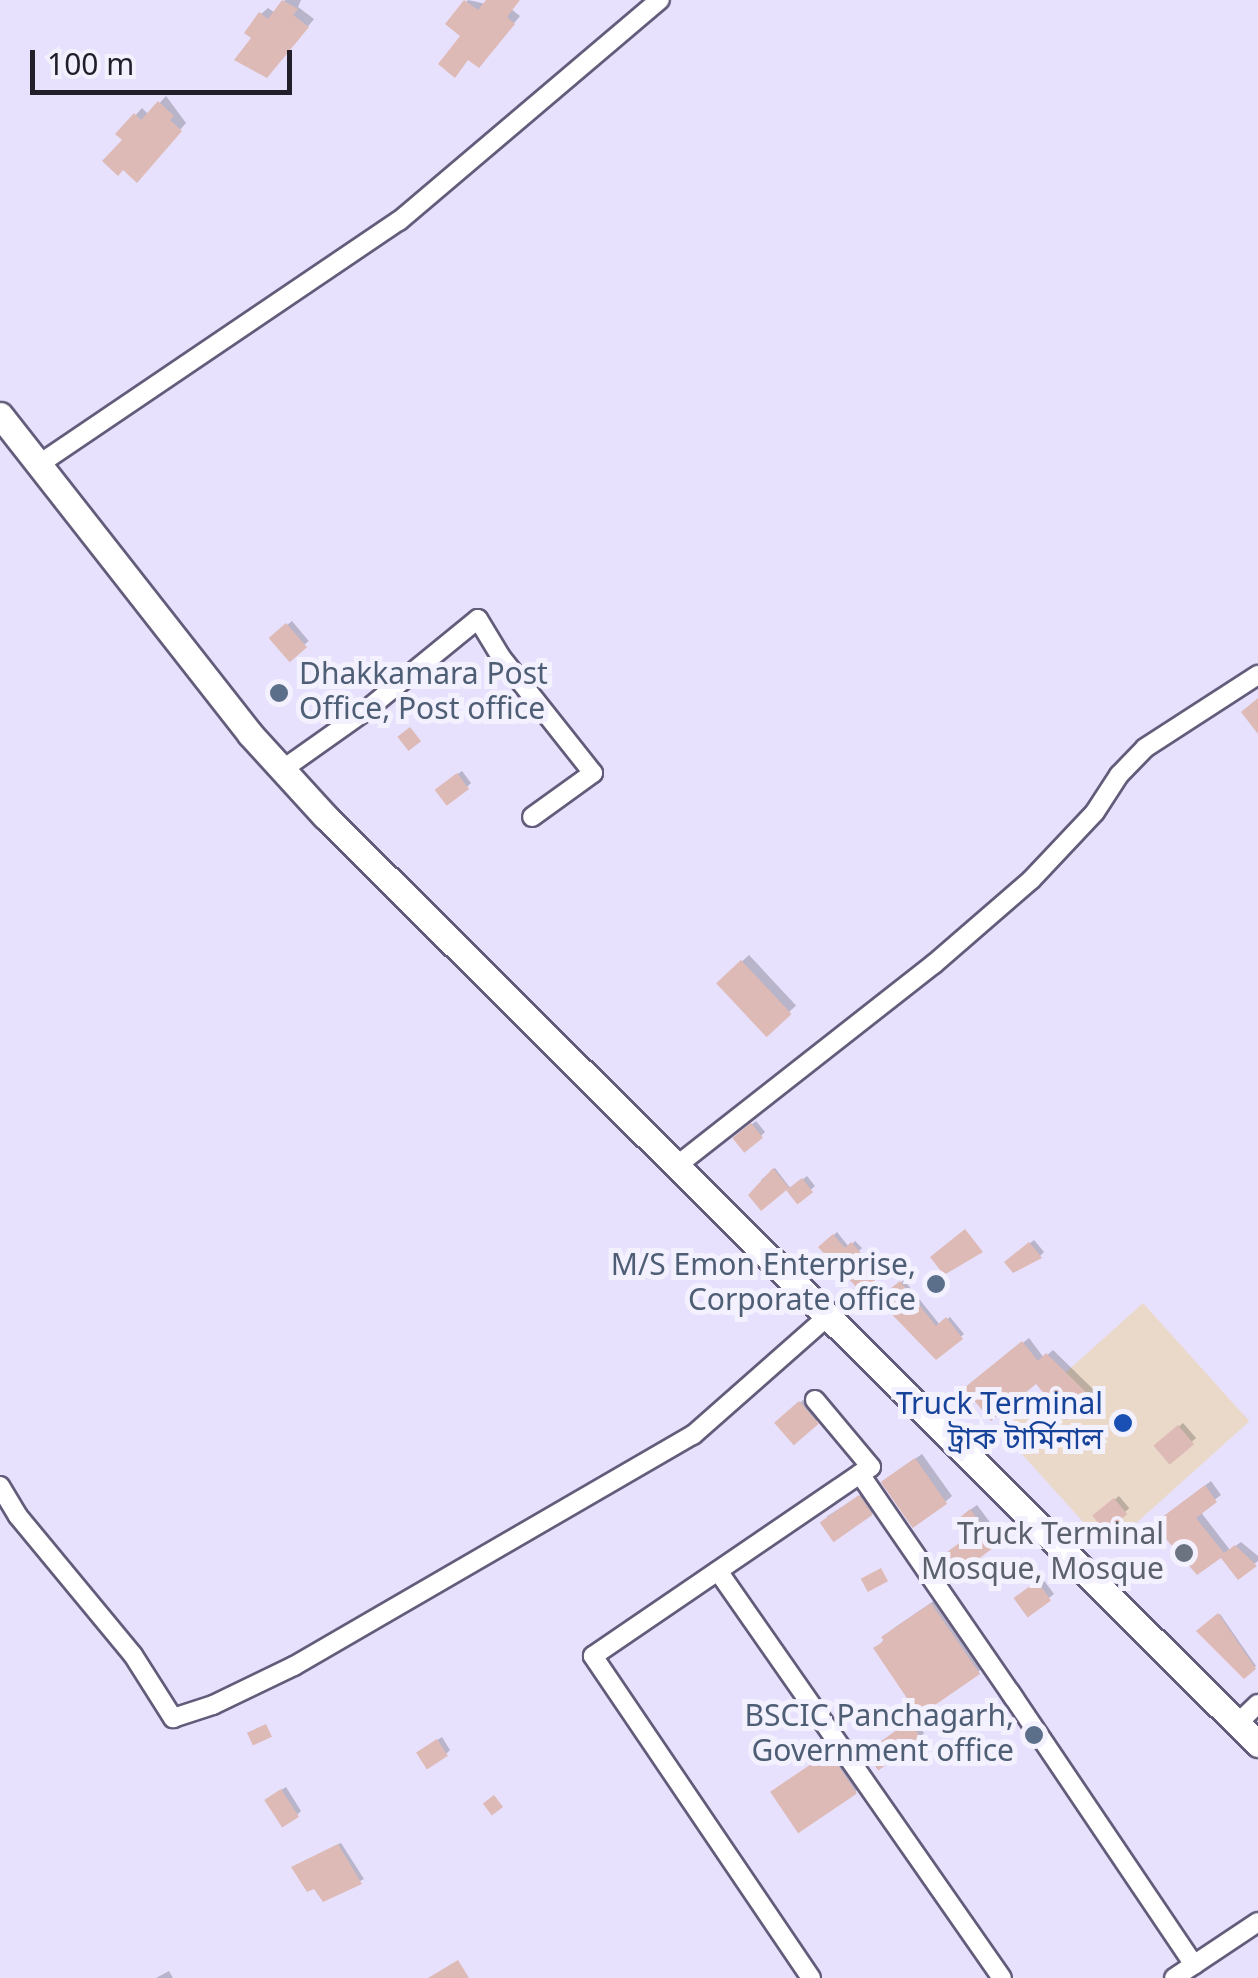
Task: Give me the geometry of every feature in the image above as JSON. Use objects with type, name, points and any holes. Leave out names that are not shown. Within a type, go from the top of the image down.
[{"type":"highway","points":[[0,415],[282,770],[675,1167],[1258,1744]]},
{"type":"street","points":[[38,465],[399,220],[660,0]]},
{"type":"street","points":[[282,770],[364,712],[478,619],[501,657],[593,773],[532,817]]},
{"type":"street","points":[[675,1167],[934,964],[1030,880],[1095,812],[1118,775],[1145,748],[1258,675]]},
{"type":"street","points":[[0,1486],[18,1516],[133,1655],[173,1718],[213,1705],[294,1666],[677,1445],[784,1358],[827,1317]]},
{"type":"street","points":[[812,1978],[593,1656],[871,1467],[815,1400]]},
{"type":"street","points":[[860,1474],[1194,1964]]},
{"type":"street","points":[[718,1571],[1002,1978]]},
{"type":"street","points":[[1237,1724],[1258,1704]]},
{"type":"street","points":[[1174,1978],[1258,1922]]},
{"type":"shaded area","name":"Truck Terminal ট্রাক টার্মিনাল","points":[[1143,1303],[1249,1421],[1107,1549],[1001,1431]]},
{"type":"building","points":[[282,0],[298,9],[293,15],[309,27],[267,78],[234,60],[251,38],[244,33],[259,12],[268,19]]},
{"type":"building","points":[[464,0],[478,10],[486,0],[520,0],[507,17],[515,24],[479,68],[468,60],[455,78],[438,64],[460,36],[445,24]]},
{"type":"building","points":[[158,101],[174,116],[170,120],[182,131],[137,183],[123,170],[118,176],[102,161],[122,140],[115,134],[134,113],[141,120]]},
{"type":"building","points":[[286,623],[307,647],[290,662],[269,638]]},
{"type":"building","points":[[1258,698],[1258,734],[1241,712]]},
{"type":"building","points":[[410,727],[421,741],[408,751],[397,737]]},
{"type":"building","points":[[457,773],[469,789],[447,806],[435,790]]},
{"type":"building","points":[[741,960],[791,1014],[767,1037],[716,983]]},
{"type":"building","points":[[751,1123],[763,1138],[744,1153],[732,1138]]},
{"type":"building","points":[[773,1168],[789,1188],[761,1211],[748,1195]]},
{"type":"building","points":[[802,1178],[813,1192],[797,1204],[786,1190]]},
{"type":"building","points":[[965,1229],[983,1252],[944,1275],[930,1257]]},
{"type":"building","points":[[833,1234],[845,1248],[851,1242],[861,1253],[855,1259],[876,1282],[863,1294],[818,1247]]},
{"type":"building","points":[[1029,1242],[1042,1258],[1013,1273],[1004,1262]]},
{"type":"building","points":[[900,1281],[936,1326],[946,1317],[963,1339],[936,1360],[877,1299]]},
{"type":"building","points":[[1022,1341],[1038,1361],[1046,1353],[1092,1398],[1066,1420],[1036,1384],[991,1421],[964,1388]]},
{"type":"building","points":[[799,1401],[819,1424],[794,1445],[774,1423]]},
{"type":"building","points":[[1178,1425],[1194,1444],[1170,1465],[1153,1446]]},
{"type":"building","points":[[915,1458],[947,1504],[913,1528],[881,1482]]},
{"type":"building","points":[[1205,1485],[1217,1502],[1196,1518],[1224,1553],[1235,1545],[1257,1566],[1238,1580],[1221,1558],[1197,1575],[1153,1524]]},
{"type":"building","points":[[859,1495],[873,1515],[833,1542],[820,1523]]},
{"type":"building","points":[[1114,1498],[1127,1514],[1105,1532],[1092,1516]]},
{"type":"building","points":[[970,1509],[997,1545],[949,1581],[935,1561],[970,1535],[958,1519]]},
{"type":"building","points":[[881,1568],[888,1581],[868,1592],[861,1579]]},
{"type":"building","points":[[1037,1581],[1051,1600],[1028,1617],[1014,1598]]},
{"type":"building","points":[[931,1603],[980,1674],[919,1716],[873,1648],[884,1641],[881,1637]]},
{"type":"building","points":[[1218,1613],[1256,1669],[1244,1679],[1196,1631]]},
{"type":"building","points":[[909,1721],[922,1739],[878,1771],[865,1753]]},
{"type":"building","points":[[266,1724],[272,1737],[253,1746],[247,1733]]},
{"type":"building","points":[[437,1739],[448,1756],[427,1769],[416,1753]]},
{"type":"building","points":[[829,1752],[857,1793],[798,1833],[770,1792]]},
{"type":"building","points":[[281,1789],[299,1817],[282,1828],[264,1800]]},
{"type":"building","points":[[494,1795],[503,1807],[492,1815],[483,1803]]},
{"type":"building","points":[[338,1844],[362,1884],[323,1902],[314,1889],[307,1892],[291,1867]]},
{"type":"building","points":[[458,1960],[469,1978],[428,1978]]},
{"type":"place","name":"Dhakkamara Post Office, Post office","points":[[279,693]]},
{"type":"place","name":"M/S Emon Enterprise, Corporate office","points":[[936,1284]]},
{"type":"place","name":"Truck Terminal ট্রাক টার্মিনাল","points":[[1123,1423]]},
{"type":"place","name":"Truck Terminal Mosque, Mosque","points":[[1184,1553]]},
{"type":"place","name":"BSCIC Panchagarh, Government office","points":[[1034,1735]]}]
